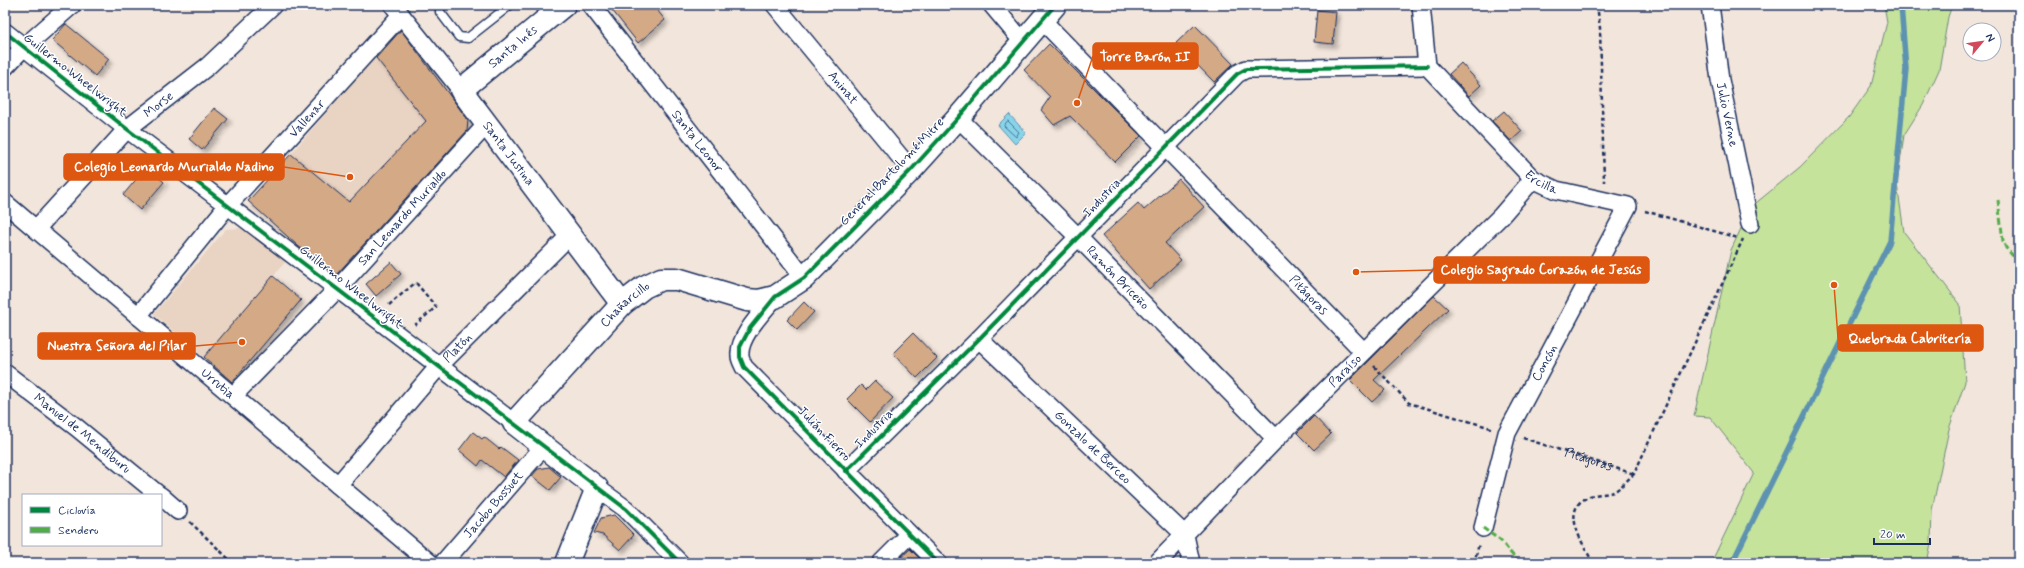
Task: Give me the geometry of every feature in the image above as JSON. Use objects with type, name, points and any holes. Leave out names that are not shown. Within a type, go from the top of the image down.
[{"type":"street","points":[[5,67],[23,48],[72,5]]},
{"type":"street","name":"Morse","points":[[36,230],[127,129],[208,66],[273,5]]},
{"type":"street","name":"Santa Inés","points":[[461,90],[564,5]]},
{"type":"street","name":"Santa Leonor","points":[[591,5],[804,278]]},
{"type":"street","name":"Aninat","points":[[775,5],[911,170]]},
{"type":"street","points":[[992,5],[1023,42]]},
{"type":"street","points":[[1421,5],[1427,66]]},
{"type":"street","name":"Julio Verne","points":[[1710,5],[1720,80],[1750,224]]},
{"type":"street","name":"Santa Justina","points":[[397,10],[461,90],[622,304]]},
{"type":"street","name":"Vallenar","points":[[138,316],[228,205],[397,10]]},
{"type":"street","name":"General Bartolomé Mitre","points":[[740,347],[750,328],[775,297],[804,278],[911,170],[1049,13]]},
{"type":"street","name":"Pitágoras","points":[[1049,13],[1166,146],[1363,351]]},
{"type":"street","name":"Guillermo Wheelwright","points":[[5,32],[23,48],[127,129],[338,288],[626,509],[674,561]]},
{"type":"street","name":"Industria","points":[[846,471],[979,338],[1237,74],[1246,69],[1427,66]]},
{"type":"street","name":"Ercilla","points":[[1427,66],[1533,179],[1556,190],[1628,206]]},
{"type":"street","name":"Ramón Briceño","points":[[958,118],[1078,237],[1276,439]]},
{"type":"street","name":"San Leonardo Murialdo","points":[[233,396],[338,288],[487,124]]},
{"type":"street","name":"Paraíso","points":[[1157,563],[1276,439],[1500,216],[1533,179]]},
{"type":"street","name":"Urrutia","points":[[5,203],[430,563]]},
{"type":"street","name":"Concón","points":[[1483,528],[1507,433],[1628,206]]},
{"type":"street","name":"Platón","points":[[338,485],[439,366],[570,235]]},
{"type":"street","name":"Chañarcillo","points":[[514,423],[622,304],[644,288],[661,279],[678,279],[747,300],[759,302],[775,297]]},
{"type":"street","name":"Gonzalo de Berceo","points":[[979,338],[1185,535]]},
{"type":"street","name":"Julián Fierro","points":[[740,347],[740,357],[744,367],[938,563]]},
{"type":"street","name":"Manuel de Mendiburu","points":[[5,373],[76,427],[158,494]]},
{"type":"street","name":"Jacobo Bossuet","points":[[443,563],[544,446]]},
{"type":"street","points":[[567,563],[597,488]]},
{"type":"street","name":"Manuel de Mendiburu","points":[[162,498],[178,511]]},
{"type":"street","points":[[881,563],[909,535]]},
{"type":"street","points":[[1185,535],[1191,563]]},
{"type":"lane","points":[[440,5],[440,12],[459,37],[463,39],[468,38],[510,5]]},
{"type":"path","points":[[1597,5],[1600,28],[1604,201]]},
{"type":"path","points":[[1628,206],[1741,239],[1750,224]]},
{"type":"path","points":[[374,317],[415,283],[417,284],[436,308],[400,337]]},
{"type":"path","points":[[178,511],[233,563]]},
{"type":"shaded area","points":[[399,28],[468,118],[467,136],[336,281],[248,201],[291,154]]},
{"type":"shaded area","points":[[242,228],[286,261],[204,357],[154,314],[226,229]]},
{"type":"green space","points":[[1884,5],[1952,5],[1948,17],[1939,70],[1923,105],[1904,135],[1897,184],[1904,232],[1960,304],[1965,382],[1949,429],[1932,510],[1931,543],[1927,563],[1711,563],[1754,473],[1710,417],[1694,416],[1731,250],[1751,207],[1800,167],[1849,117],[1871,86],[1887,22]]},
{"type":"water","points":[[1009,114],[1026,133],[1015,144],[998,125]]},
{"type":"building","points":[[608,5],[653,5],[665,20],[638,43]]},
{"type":"building","points":[[1317,10],[1336,12],[1333,44],[1314,42]]},
{"type":"building","points":[[66,24],[109,59],[95,76],[52,40]]},
{"type":"building","points":[[1195,25],[1233,64],[1214,82],[1176,43]]},
{"type":"building","points":[[401,30],[468,120],[467,131],[336,275],[298,246],[248,201],[291,154],[349,202],[426,121],[376,58]]},
{"type":"building","points":[[1049,44],[1141,136],[1115,162],[1070,116],[1054,125],[1041,110],[1050,97],[1024,70]]},
{"type":"building","points":[[1461,63],[1481,85],[1469,96],[1449,74]]},
{"type":"building","points":[[214,108],[228,119],[202,150],[189,139]]},
{"type":"building","points":[[1504,111],[1522,131],[1511,141],[1492,121]]},
{"type":"building","points":[[150,170],[164,182],[140,210],[123,195],[139,176],[142,179]]},
{"type":"building","points":[[1179,179],[1204,207],[1165,243],[1181,260],[1149,289],[1102,236],[1138,203],[1144,210]]},
{"type":"building","points":[[391,262],[401,274],[376,296],[366,284]]},
{"type":"building","points":[[273,276],[301,300],[232,382],[204,357]]},
{"type":"building","points":[[1434,296],[1448,309],[1374,380],[1385,390],[1372,402],[1350,380]]},
{"type":"building","points":[[804,302],[814,312],[797,330],[787,320]]},
{"type":"building","points":[[913,333],[937,358],[917,378],[893,353]]},
{"type":"building","points":[[875,381],[893,398],[870,422],[847,399],[861,385],[866,390]]},
{"type":"building","points":[[1314,416],[1331,434],[1314,450],[1297,433]]},
{"type":"building","points":[[473,432],[482,439],[484,437],[499,449],[501,447],[518,460],[504,477],[482,460],[478,466],[459,450]]},
{"type":"building","points":[[549,467],[561,477],[550,490],[532,476],[538,469]]},
{"type":"building","points":[[614,515],[634,535],[620,550],[603,535],[594,533],[601,518]]},
{"type":"building","points":[[910,549],[924,563],[895,563]]},
{"type":"waterway","points":[[1732,563],[1890,241],[1906,69],[1901,5]]},
{"type":"marked path","points":[[1998,200],[2003,241],[2006,248],[2019,263]]},
{"type":"marked path","points":[[1483,528],[1501,541],[1519,563]]},
{"type":"cycle path","points":[[938,563],[744,367],[740,357],[740,347],[750,328],[775,297],[804,278],[911,170],[958,118],[1055,5]]},
{"type":"cycle path","points":[[5,32],[127,129],[626,509],[680,563]]},
{"type":"cycle path","points":[[846,471],[979,339],[1237,74],[1246,69],[1427,66]]},
{"type":"place","name":"Torre Barón II","points":[[1077,103]]},
{"type":"place","name":"Colegio Leonardo Murialdo Nadino","points":[[350,177]]},
{"type":"place","name":"Colegio Sagrado Corazón de Jesús","points":[[1356,272]]},
{"type":"place","name":"Quebrada Cabritería","points":[[1834,285]]},
{"type":"place","name":"Nuestra Señora del Pilar","points":[[242,342]]}]
